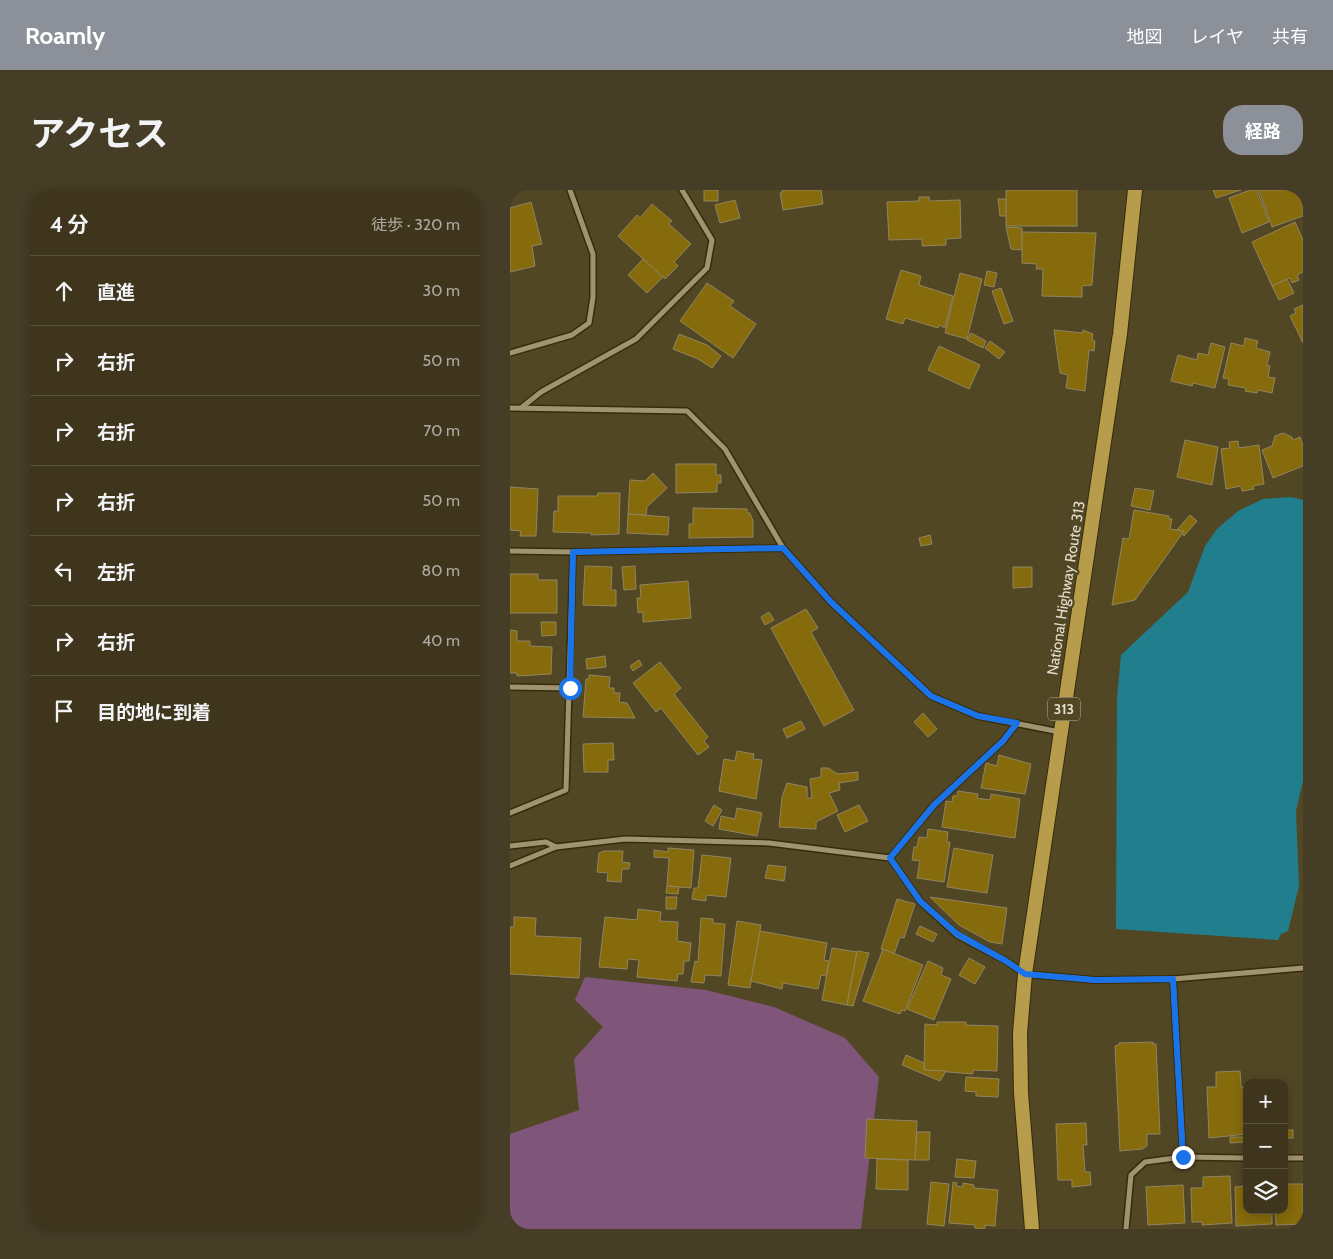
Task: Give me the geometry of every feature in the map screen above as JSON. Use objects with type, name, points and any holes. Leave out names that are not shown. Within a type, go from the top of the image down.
[{"type":"highway","name":"National Highway Route 313","points":[[1032,1229],[1020,1092],[1020,1033],[1025,974],[1120,334],[1135,190]]},
{"type":"street","points":[[510,353],[572,335],[589,323],[593,297],[593,254],[570,190]]},
{"type":"street","points":[[521,408],[541,392],[636,339],[707,268],[712,240],[682,190]]},
{"type":"street","points":[[510,408],[687,411],[725,449],[783,548],[831,602],[931,696],[978,716],[1060,733]]},
{"type":"street","points":[[510,551],[573,552],[783,548]]},
{"type":"street","points":[[510,812],[566,790],[573,552]]},
{"type":"street","points":[[510,687],[570,688]]},
{"type":"street","points":[[890,858],[934,805],[1003,741],[1017,723]]},
{"type":"street","points":[[510,866],[556,847],[626,839],[759,843],[890,858],[920,901],[957,934],[1006,961],[1025,974],[1095,980],[1173,979],[1303,968]]},
{"type":"street","points":[[510,846],[546,842],[556,847]]},
{"type":"street","points":[[1173,979],[1183,1157]]},
{"type":"street","points":[[1126,1229],[1131,1175],[1145,1162],[1183,1157],[1243,1158]]},
{"type":"street","points":[[1288,1158],[1303,1158]]},
{"type":"shaded area","points":[[585,977],[706,990],[774,1007],[845,1038],[879,1077],[861,1229],[510,1229],[510,1134],[579,1110],[574,1059],[603,1027],[575,1000]]},
{"type":"water","points":[[1291,497],[1303,500],[1303,781],[1296,811],[1299,886],[1288,931],[1281,934],[1278,940],[1116,929],[1117,698],[1121,655],[1188,592],[1205,546],[1217,529],[1238,511],[1263,499]]},
{"type":"building","points":[[704,190],[718,190],[718,201],[704,201]]},
{"type":"building","points":[[782,190],[821,190],[823,204],[783,210],[780,193],[782,193]]},
{"type":"building","points":[[1006,190],[1077,190],[1077,226],[1006,226]]},
{"type":"building","points":[[1213,190],[1241,190],[1216,198]]},
{"type":"building","points":[[1250,190],[1257,190],[1269,222],[1242,233],[1229,198]]},
{"type":"building","points":[[1259,190],[1297,190],[1303,207],[1303,216],[1272,227]]},
{"type":"building","points":[[919,197],[929,197],[930,201],[960,200],[961,238],[946,239],[946,245],[922,246],[922,239],[889,240],[887,202],[919,201]]},
{"type":"building","points":[[998,199],[1006,199],[1006,216],[1000,216]]},
{"type":"building","points":[[735,200],[740,218],[720,223],[715,205]]},
{"type":"building","points":[[531,202],[542,244],[532,246],[535,266],[510,272],[510,208]]},
{"type":"building","points":[[652,204],[672,221],[669,224],[691,244],[674,262],[678,266],[665,279],[618,236],[637,215],[640,218]]},
{"type":"building","points":[[1295,222],[1303,240],[1303,272],[1297,275],[1299,280],[1292,283],[1290,278],[1272,286],[1252,242]]},
{"type":"building","points":[[1006,227],[1022,228],[1022,250],[1011,249]]},
{"type":"building","points":[[1022,232],[1096,233],[1092,285],[1082,286],[1082,297],[1042,296],[1043,269],[1036,269],[1037,264],[1022,263]]},
{"type":"building","points":[[643,259],[663,277],[647,293],[628,275]]},
{"type":"building","points":[[901,270],[921,276],[919,285],[953,296],[945,328],[939,325],[938,328],[905,318],[903,324],[886,319]]},
{"type":"building","points":[[987,271],[997,273],[994,287],[984,285]]},
{"type":"building","points":[[960,273],[982,279],[967,339],[945,333]]},
{"type":"building","points":[[1287,279],[1294,293],[1279,300],[1272,286]]},
{"type":"building","points":[[707,283],[734,301],[730,306],[756,324],[733,358],[680,321]]},
{"type":"building","points":[[1001,288],[1013,321],[1004,324],[992,291]]},
{"type":"building","points":[[1303,305],[1303,343],[1290,316],[1296,313],[1294,309]]},
{"type":"building","points":[[1054,330],[1083,333],[1083,330],[1093,334],[1092,340],[1095,341],[1094,351],[1089,350],[1085,391],[1066,388],[1068,375],[1060,373]]},
{"type":"building","points":[[971,333],[986,341],[983,348],[967,340]]},
{"type":"building","points":[[679,334],[707,345],[721,356],[712,368],[698,359],[673,349]]},
{"type":"building","points":[[1245,338],[1258,341],[1256,348],[1270,352],[1267,365],[1270,366],[1268,377],[1275,378],[1272,393],[1258,390],[1257,393],[1245,391],[1246,388],[1228,385],[1229,379],[1223,378],[1231,343],[1244,346]]},
{"type":"building","points":[[990,341],[1005,352],[999,359],[985,348]]},
{"type":"building","points":[[1211,343],[1225,347],[1215,388],[1193,383],[1192,386],[1171,381],[1178,355],[1197,360],[1198,353],[1208,355]]},
{"type":"building","points":[[939,346],[980,365],[969,389],[928,370]]},
{"type":"building","points":[[1283,433],[1292,437],[1293,440],[1300,437],[1303,445],[1303,466],[1273,478],[1262,450],[1272,446],[1275,436]]},
{"type":"building","points":[[1185,440],[1218,447],[1212,485],[1177,477]]},
{"type":"building","points":[[1238,441],[1239,448],[1259,445],[1264,484],[1253,486],[1254,489],[1242,491],[1241,486],[1226,489],[1221,449],[1230,448],[1229,442]]},
{"type":"building","points":[[676,464],[716,464],[716,475],[721,475],[721,483],[717,483],[717,492],[676,493]]},
{"type":"building","points":[[653,473],[667,488],[647,507],[646,515],[628,514],[630,480],[645,481]]},
{"type":"building","points":[[510,487],[538,489],[536,536],[520,536],[521,531],[510,530]]},
{"type":"building","points":[[1135,488],[1154,491],[1150,510],[1131,506]]},
{"type":"building","points":[[598,493],[620,493],[619,534],[591,535],[591,533],[553,532],[554,511],[558,511],[558,496],[597,496]]},
{"type":"building","points":[[693,508],[747,509],[747,513],[750,513],[753,521],[753,537],[689,538],[689,524],[693,524]]},
{"type":"building","points":[[1134,510],[1169,516],[1169,519],[1172,519],[1170,529],[1184,531],[1135,600],[1112,605],[1123,538],[1129,539]]},
{"type":"building","points":[[628,514],[669,517],[668,535],[627,533]]},
{"type":"building","points":[[1190,515],[1197,521],[1184,536],[1182,534],[1184,531],[1177,530]]},
{"type":"building","points":[[930,535],[932,544],[921,546],[919,538]]},
{"type":"building","points":[[585,566],[612,567],[611,590],[616,590],[616,606],[583,605]]},
{"type":"building","points":[[635,566],[636,589],[624,590],[622,567]]},
{"type":"building","points":[[1013,567],[1032,567],[1032,587],[1013,588]]},
{"type":"building","points":[[510,574],[538,574],[538,580],[557,580],[557,613],[510,613]]},
{"type":"building","points":[[688,581],[691,618],[643,622],[643,612],[638,613],[637,598],[641,598],[640,585]]},
{"type":"building","points":[[806,609],[818,628],[811,632],[854,710],[824,726],[771,628]]},
{"type":"building","points":[[769,612],[774,620],[765,625],[761,617]]},
{"type":"building","points":[[541,622],[556,622],[556,635],[542,636]]},
{"type":"building","points":[[510,630],[517,631],[517,641],[530,641],[530,646],[552,647],[551,674],[517,676],[517,673],[510,673]]},
{"type":"building","points":[[605,656],[606,667],[587,669],[586,659]]},
{"type":"building","points":[[639,660],[642,665],[633,671],[630,666]]},
{"type":"building","points":[[660,662],[681,688],[674,694],[708,737],[704,741],[709,747],[698,755],[661,708],[656,712],[633,683]]},
{"type":"building","points":[[589,675],[610,677],[609,688],[614,688],[614,693],[620,693],[619,702],[627,703],[635,718],[583,717],[586,679],[589,679]]},
{"type":"building","points":[[923,713],[937,729],[928,737],[914,722]]},
{"type":"building","points":[[801,721],[805,729],[787,738],[783,729]]},
{"type":"building","points":[[613,743],[614,760],[608,760],[608,772],[584,772],[583,744]]},
{"type":"building","points":[[737,751],[754,754],[753,759],[762,760],[756,799],[719,791],[724,759],[735,761]]},
{"type":"building","points":[[999,755],[1031,764],[1025,794],[981,788],[986,763],[997,766]]},
{"type":"building","points":[[821,768],[828,768],[838,774],[858,772],[858,780],[839,783],[840,790],[829,793],[838,811],[816,822],[816,829],[779,827],[782,797],[787,783],[807,787],[807,798],[812,798],[810,779],[821,777]]},
{"type":"building","points":[[958,791],[978,794],[977,798],[990,800],[991,794],[1020,799],[1015,838],[942,827],[946,801],[952,802],[953,796],[957,796]]},
{"type":"building","points":[[714,805],[722,810],[713,826],[705,821]]},
{"type":"building","points":[[859,805],[868,821],[845,832],[837,815]]},
{"type":"building","points":[[737,808],[762,813],[757,836],[719,829],[721,816],[735,819]]},
{"type":"building","points":[[928,829],[948,832],[947,842],[950,842],[944,882],[917,878],[920,861],[912,860],[914,847],[917,847],[919,837],[927,838]]},
{"type":"building","points":[[668,848],[694,850],[691,888],[667,886],[669,858],[654,857],[654,850],[668,852]]},
{"type":"building","points":[[954,848],[993,855],[987,893],[947,887]]},
{"type":"building","points":[[604,851],[623,851],[622,862],[630,863],[629,869],[622,869],[621,882],[607,881],[608,873],[597,872],[599,853]]},
{"type":"building","points":[[702,855],[731,858],[726,897],[706,895],[706,901],[692,899],[694,888],[698,888]]},
{"type":"building","points":[[768,865],[786,867],[784,881],[765,878]]},
{"type":"building","points":[[667,886],[679,887],[678,894],[666,893]]},
{"type":"building","points":[[666,897],[677,897],[676,909],[666,909]]},
{"type":"building","points":[[930,897],[1007,908],[1002,944],[990,942],[959,925]]},
{"type":"building","points":[[897,899],[915,904],[904,938],[900,937],[894,954],[881,949]]},
{"type":"building","points":[[638,909],[661,912],[660,921],[678,922],[677,941],[691,943],[689,961],[684,961],[683,974],[678,974],[677,981],[637,977],[639,960],[628,959],[627,969],[599,967],[605,917],[637,920]]},
{"type":"building","points":[[514,917],[536,918],[535,936],[581,938],[579,978],[510,974],[510,927],[514,927]]},
{"type":"building","points":[[701,918],[713,919],[713,923],[725,924],[721,976],[705,975],[704,983],[691,982],[695,961],[698,962]]},
{"type":"building","points":[[737,921],[761,925],[750,988],[728,985]]},
{"type":"building","points":[[920,926],[937,934],[933,942],[916,934]]},
{"type":"building","points":[[760,931],[827,943],[824,960],[829,961],[826,976],[821,975],[818,989],[783,983],[782,989],[751,981]]},
{"type":"building","points":[[832,948],[857,952],[847,1005],[822,1000]]},
{"type":"building","points":[[883,949],[923,965],[905,1011],[902,1010],[900,1014],[863,1001]]},
{"type":"building","points":[[857,951],[869,953],[853,1006],[847,1005]]},
{"type":"building","points":[[969,958],[985,967],[975,984],[959,975]]},
{"type":"building","points":[[928,961],[943,968],[941,975],[951,979],[934,1020],[907,1009]]},
{"type":"building","points":[[937,1022],[966,1022],[966,1025],[998,1026],[997,1071],[973,1070],[973,1074],[924,1070],[925,1024],[937,1025]]},
{"type":"building","points":[[1153,1042],[1153,1044],[1156,1044],[1160,1134],[1147,1134],[1147,1146],[1142,1149],[1120,1151],[1115,1046],[1119,1045],[1119,1043]]},
{"type":"building","points":[[906,1055],[924,1063],[924,1070],[946,1071],[940,1081],[902,1065]]},
{"type":"building","points":[[1240,1071],[1241,1087],[1243,1087],[1243,1134],[1209,1138],[1207,1087],[1216,1087],[1216,1072]]},
{"type":"building","points":[[966,1077],[999,1079],[998,1097],[976,1096],[976,1092],[965,1091]]},
{"type":"building","points":[[867,1119],[917,1121],[915,1160],[865,1158]]},
{"type":"building","points":[[1086,1123],[1087,1145],[1083,1145],[1085,1172],[1090,1172],[1091,1185],[1072,1187],[1072,1180],[1058,1180],[1056,1124]]},
{"type":"building","points":[[1288,1130],[1293,1130],[1293,1138],[1288,1138]]},
{"type":"building","points":[[917,1132],[930,1132],[929,1160],[915,1160]]},
{"type":"building","points":[[1230,1137],[1243,1137],[1243,1142],[1230,1143]]},
{"type":"building","points":[[877,1159],[908,1160],[908,1190],[876,1189]]},
{"type":"building","points":[[957,1159],[976,1161],[974,1178],[955,1177]]},
{"type":"building","points":[[1230,1176],[1232,1223],[1202,1225],[1202,1222],[1192,1222],[1191,1188],[1203,1188],[1203,1177]]},
{"type":"building","points":[[931,1182],[949,1184],[944,1226],[927,1224]]},
{"type":"building","points":[[953,1182],[957,1183],[956,1186],[963,1187],[963,1183],[974,1185],[974,1188],[998,1190],[995,1226],[985,1225],[985,1229],[980,1229],[975,1228],[975,1225],[949,1223]]},
{"type":"building","points":[[1288,1184],[1303,1184],[1303,1224],[1276,1225],[1275,1214],[1288,1214]]},
{"type":"building","points":[[1183,1185],[1185,1223],[1148,1225],[1146,1187]]},
{"type":"building","points":[[1243,1186],[1243,1214],[1272,1214],[1272,1224],[1236,1226],[1235,1187]]},
{"type":"route","points":[[570,688],[573,552],[783,548],[831,602],[931,696],[978,716],[1017,723],[1003,741],[934,805],[890,858],[920,901],[957,934],[1006,961],[1025,974],[1095,980],[1173,979],[1183,1157]]}]
